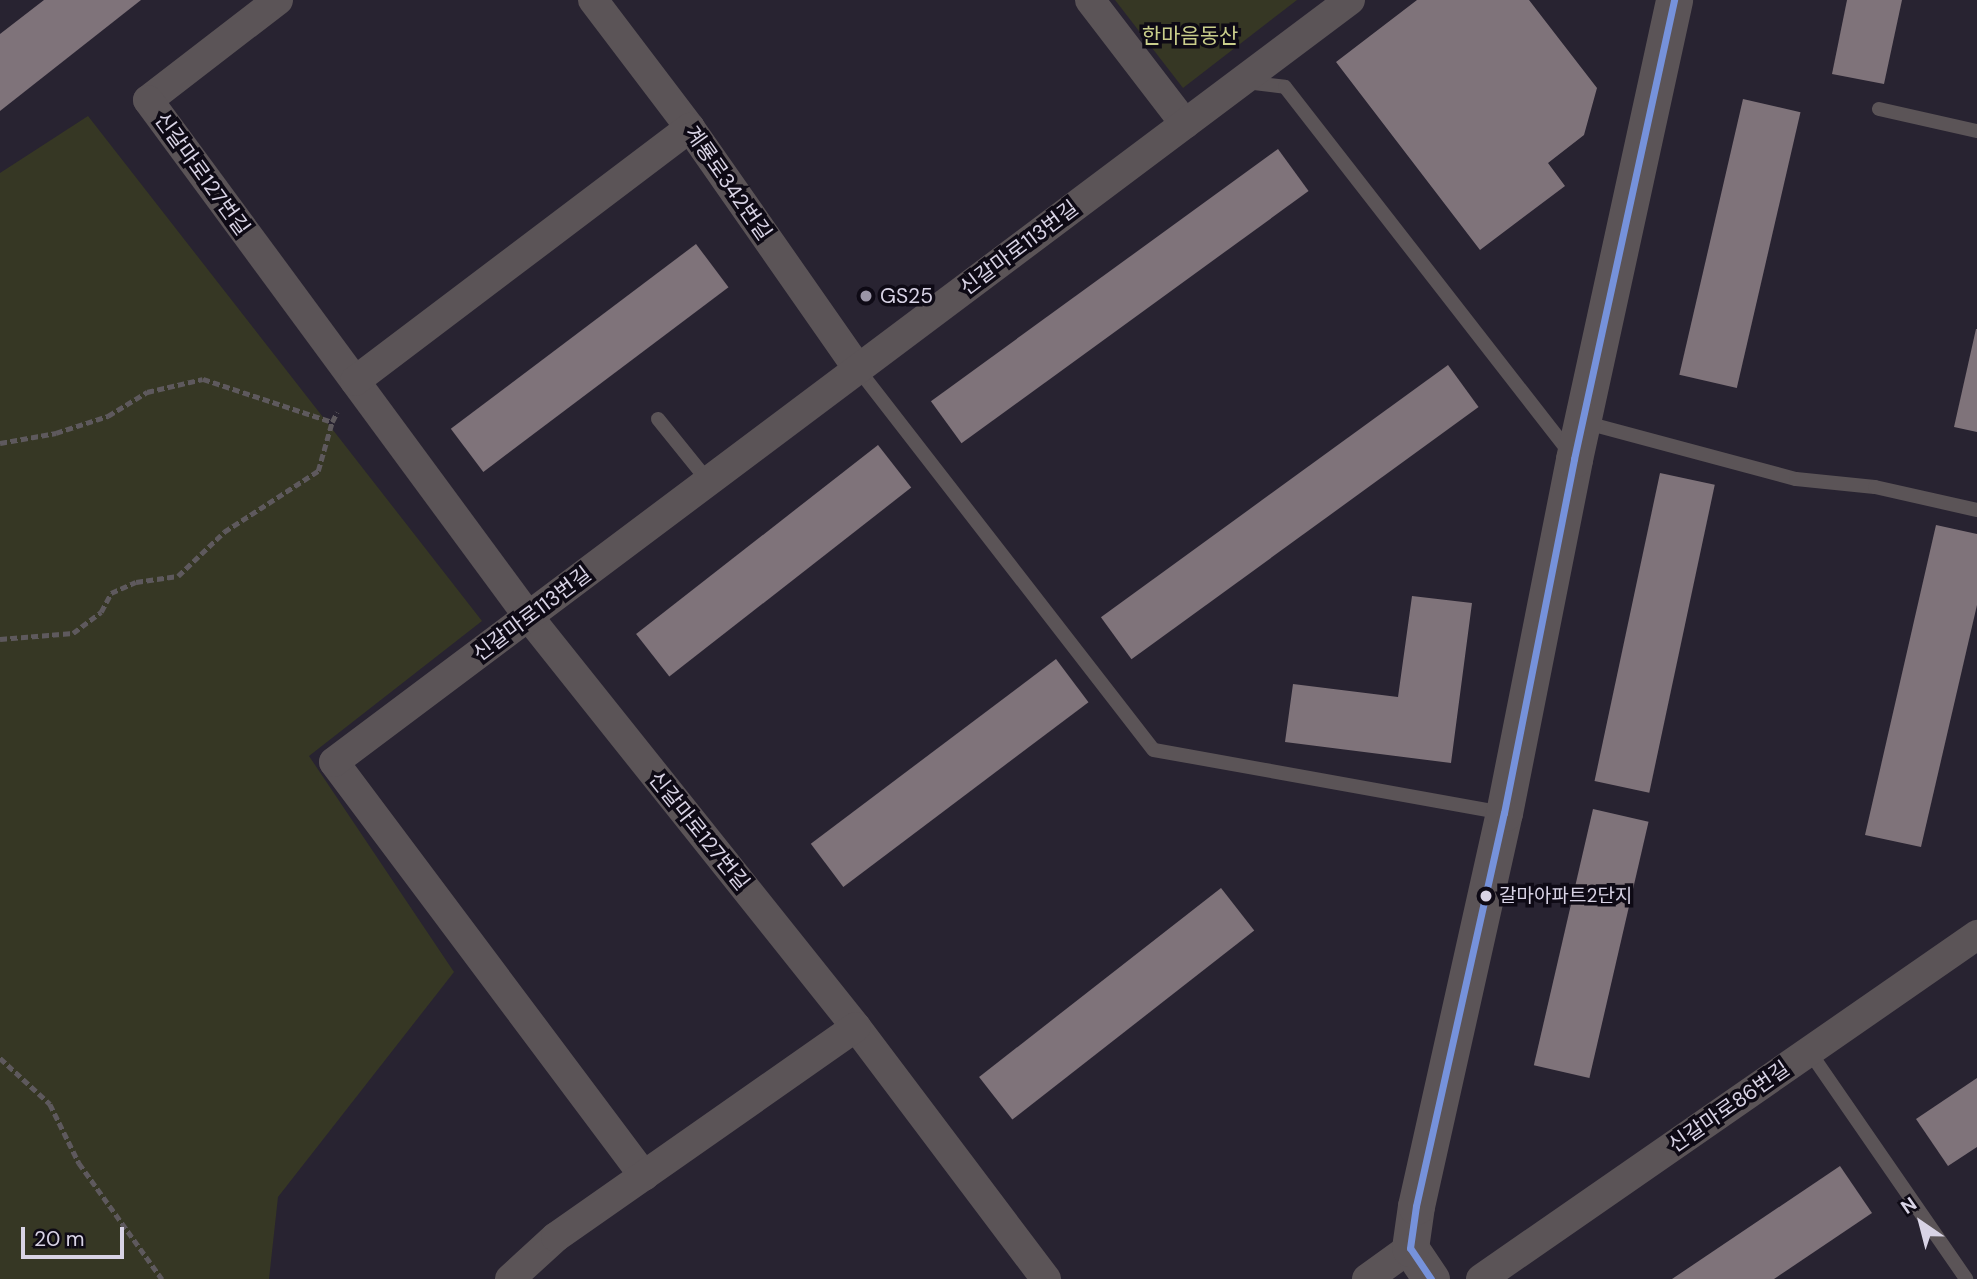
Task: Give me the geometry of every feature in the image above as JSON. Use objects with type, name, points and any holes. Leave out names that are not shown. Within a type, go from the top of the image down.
[{"type":"street","name":"신갈마로127번길","points":[[278,0],[148,100],[528,616],[856,1027],[1046,1279]]},
{"type":"street","name":"계룡로342번길","points":[[593,0],[690,128],[858,369]]},
{"type":"street","points":[[1090,0],[1185,124]]},
{"type":"street","name":"신갈마로113번길","points":[[644,1176],[334,762],[1350,0]]},
{"type":"street","points":[[1367,1279],[1410,1248],[1504,813],[1668,4]]},
{"type":"street","points":[[355,381],[690,128]]},
{"type":"street","name":"신갈마로86번길","points":[[1481,1279],[1977,935]]},
{"type":"street","points":[[510,1279],[556,1237],[856,1027]]},
{"type":"street","points":[[1410,1248],[1431,1279]]},
{"type":"lane","points":[[1241,81],[1285,87],[1574,459]]},
{"type":"lane","points":[[1879,109],[1977,131]]},
{"type":"lane","points":[[858,369],[1154,750],[1504,813]]},
{"type":"lane","points":[[657,419],[708,481]]},
{"type":"lane","points":[[1583,422],[1796,479],[1875,487],[1977,510]]},
{"type":"lane","points":[[1809,1051],[1966,1279]]},
{"type":"path","points":[[0,443],[55,433],[108,416],[147,393],[203,379],[332,422]]},
{"type":"path","points":[[0,639],[73,633],[101,612],[111,593],[136,582],[178,576],[223,532],[318,471],[332,422],[355,381]]},
{"type":"path","points":[[0,1058],[50,1104],[79,1163],[162,1279]]},
{"type":"green space","name":"한마음동산","points":[[1115,0],[1297,0],[1183,88]]},
{"type":"green space","points":[[88,116],[482,621],[309,756],[454,972],[278,1197],[269,1279],[0,1279],[0,173]]},
{"type":"building","points":[[44,0],[141,0],[0,111],[0,34]]},
{"type":"building","points":[[1417,0],[1529,0],[1597,88],[1584,135],[1548,163],[1565,186],[1480,250],[1336,62]]},
{"type":"building","points":[[1847,0],[1902,0],[1884,84],[1832,74]]},
{"type":"building","points":[[1743,99],[1800,112],[1737,388],[1679,375]]},
{"type":"building","points":[[1278,149],[1309,191],[961,443],[931,401]]},
{"type":"building","points":[[696,244],[728,287],[483,472],[451,429]]},
{"type":"building","points":[[1977,329],[1977,432],[1954,427]]},
{"type":"building","points":[[1448,365],[1479,407],[1131,659],[1101,617]]},
{"type":"building","points":[[878,445],[911,488],[669,677],[636,634]]},
{"type":"building","points":[[1660,473],[1715,485],[1649,793],[1595,781]]},
{"type":"building","points":[[1936,525],[1977,534],[1977,605],[1921,847],[1865,835]]},
{"type":"building","points":[[1412,596],[1472,603],[1451,763],[1285,742],[1293,684],[1398,697]]},
{"type":"building","points":[[1056,659],[1088,702],[843,887],[811,844]]},
{"type":"building","points":[[1593,809],[1649,822],[1589,1078],[1534,1065]]},
{"type":"building","points":[[1221,888],[1254,931],[1012,1120],[979,1077]]},
{"type":"building","points":[[1977,1078],[1977,1147],[1948,1166],[1916,1119]]},
{"type":"building","points":[[1840,1166],[1872,1213],[1774,1279],[1672,1279]]},
{"type":"transit line","points":[[1431,1279],[1410,1248],[1416,1206],[1504,813],[1574,459],[1674,0]]},
{"type":"place","name":"GS25","points":[[866,296]]},
{"type":"place","name":"갈마아파트2단지","points":[[1486,896]]}]
